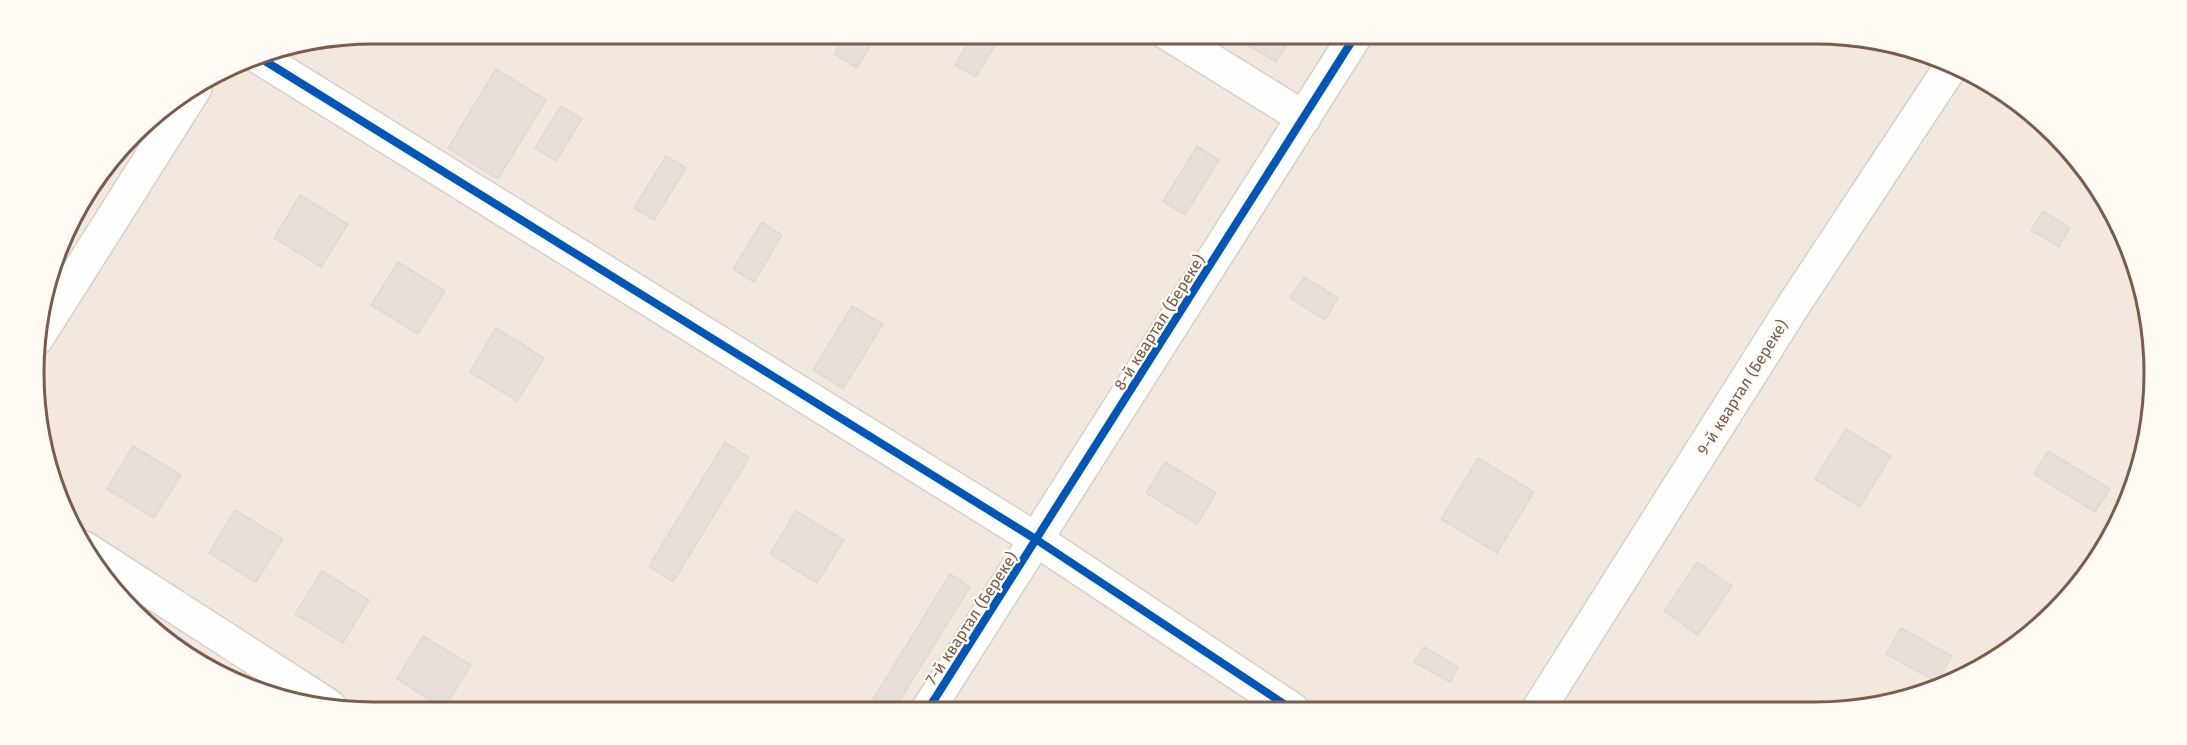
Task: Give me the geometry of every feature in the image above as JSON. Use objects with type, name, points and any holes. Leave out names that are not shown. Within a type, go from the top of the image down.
[{"type":"street","points":[[1185,44],[1304,118]]},
{"type":"street","name":"8-й квартал (Береке)","points":[[1037,540],[1351,44]]},
{"type":"street","points":[[266,61],[1037,540],[1281,702]]},
{"type":"street","name":"9-й квартал (Береке)","points":[[1543,702],[1795,303],[1947,72]]},
{"type":"street","points":[[48,319],[187,101]]},
{"type":"street","name":"7-й квартал (Береке)","points":[[933,702],[1037,540]]},
{"type":"street","points":[[102,560],[313,696]]},
{"type":"shaded area","points":[[351,44],[1836,44],[1879,50],[1920,61],[1960,77],[2015,111],[2062,156],[2088,190],[2110,227],[2126,267],[2137,308],[2144,372],[2137,437],[2126,478],[2110,518],[2099,537],[2076,573],[2031,620],[2015,634],[1960,668],[1920,684],[1857,699],[1814,702],[372,702],[308,695],[267,684],[227,668],[190,646],[156,620],[111,573],[77,518],[61,478],[46,415],[44,351],[55,287],[77,227],[111,172],[140,140],[172,111],[227,77],[287,55]]},
{"type":"building","points":[[840,44],[871,44],[857,68],[834,54]]},
{"type":"building","points":[[967,44],[996,44],[976,77],[955,65]]},
{"type":"building","points":[[1246,44],[1287,44],[1276,62]]},
{"type":"building","points":[[496,69],[546,100],[498,179],[448,148]]},
{"type":"building","points":[[561,106],[582,119],[556,161],[535,148]]},
{"type":"building","points":[[1197,146],[1219,160],[1185,215],[1163,201]]},
{"type":"building","points":[[666,156],[686,168],[654,220],[634,208]]},
{"type":"building","points":[[300,195],[348,224],[321,267],[274,238]]},
{"type":"building","points":[[2043,211],[2070,228],[2059,247],[2031,230]]},
{"type":"building","points":[[762,222],[782,235],[754,282],[733,269]]},
{"type":"building","points":[[398,262],[445,291],[418,334],[371,305]]},
{"type":"building","points":[[1304,277],[1338,298],[1325,320],[1290,298]]},
{"type":"building","points":[[852,306],[883,324],[843,389],[813,370]]},
{"type":"building","points":[[496,328],[544,358],[517,401],[470,372]]},
{"type":"building","points":[[1846,429],[1891,456],[1860,507],[1815,479]]},
{"type":"building","points":[[725,442],[749,458],[673,582],[649,566]]},
{"type":"building","points":[[133,446],[181,475],[154,518],[107,489]]},
{"type":"building","points":[[2048,451],[2110,489],[2095,512],[2034,474]]},
{"type":"building","points":[[1478,458],[1534,492],[1497,553],[1441,519]]},
{"type":"building","points":[[1165,462],[1216,493],[1197,524],[1146,493]]},
{"type":"building","points":[[235,510],[283,539],[256,582],[209,553]]},
{"type":"building","points":[[796,511],[844,540],[817,583],[770,554]]},
{"type":"building","points":[[1697,562],[1732,586],[1698,635],[1664,611]]},
{"type":"building","points":[[322,571],[369,600],[343,643],[295,614]]},
{"type":"building","points":[[950,574],[970,587],[899,702],[872,702]]},
{"type":"building","points":[[1901,628],[1952,656],[1941,676],[1932,679],[1886,654]]},
{"type":"building","points":[[423,636],[471,665],[448,702],[433,702],[397,679]]},
{"type":"building","points":[[1424,647],[1458,667],[1450,682],[1414,662]]},
{"type":"cycle path","points":[[933,702],[1350,44]]},
{"type":"cycle path","points":[[266,61],[1037,540],[1281,702]]}]
